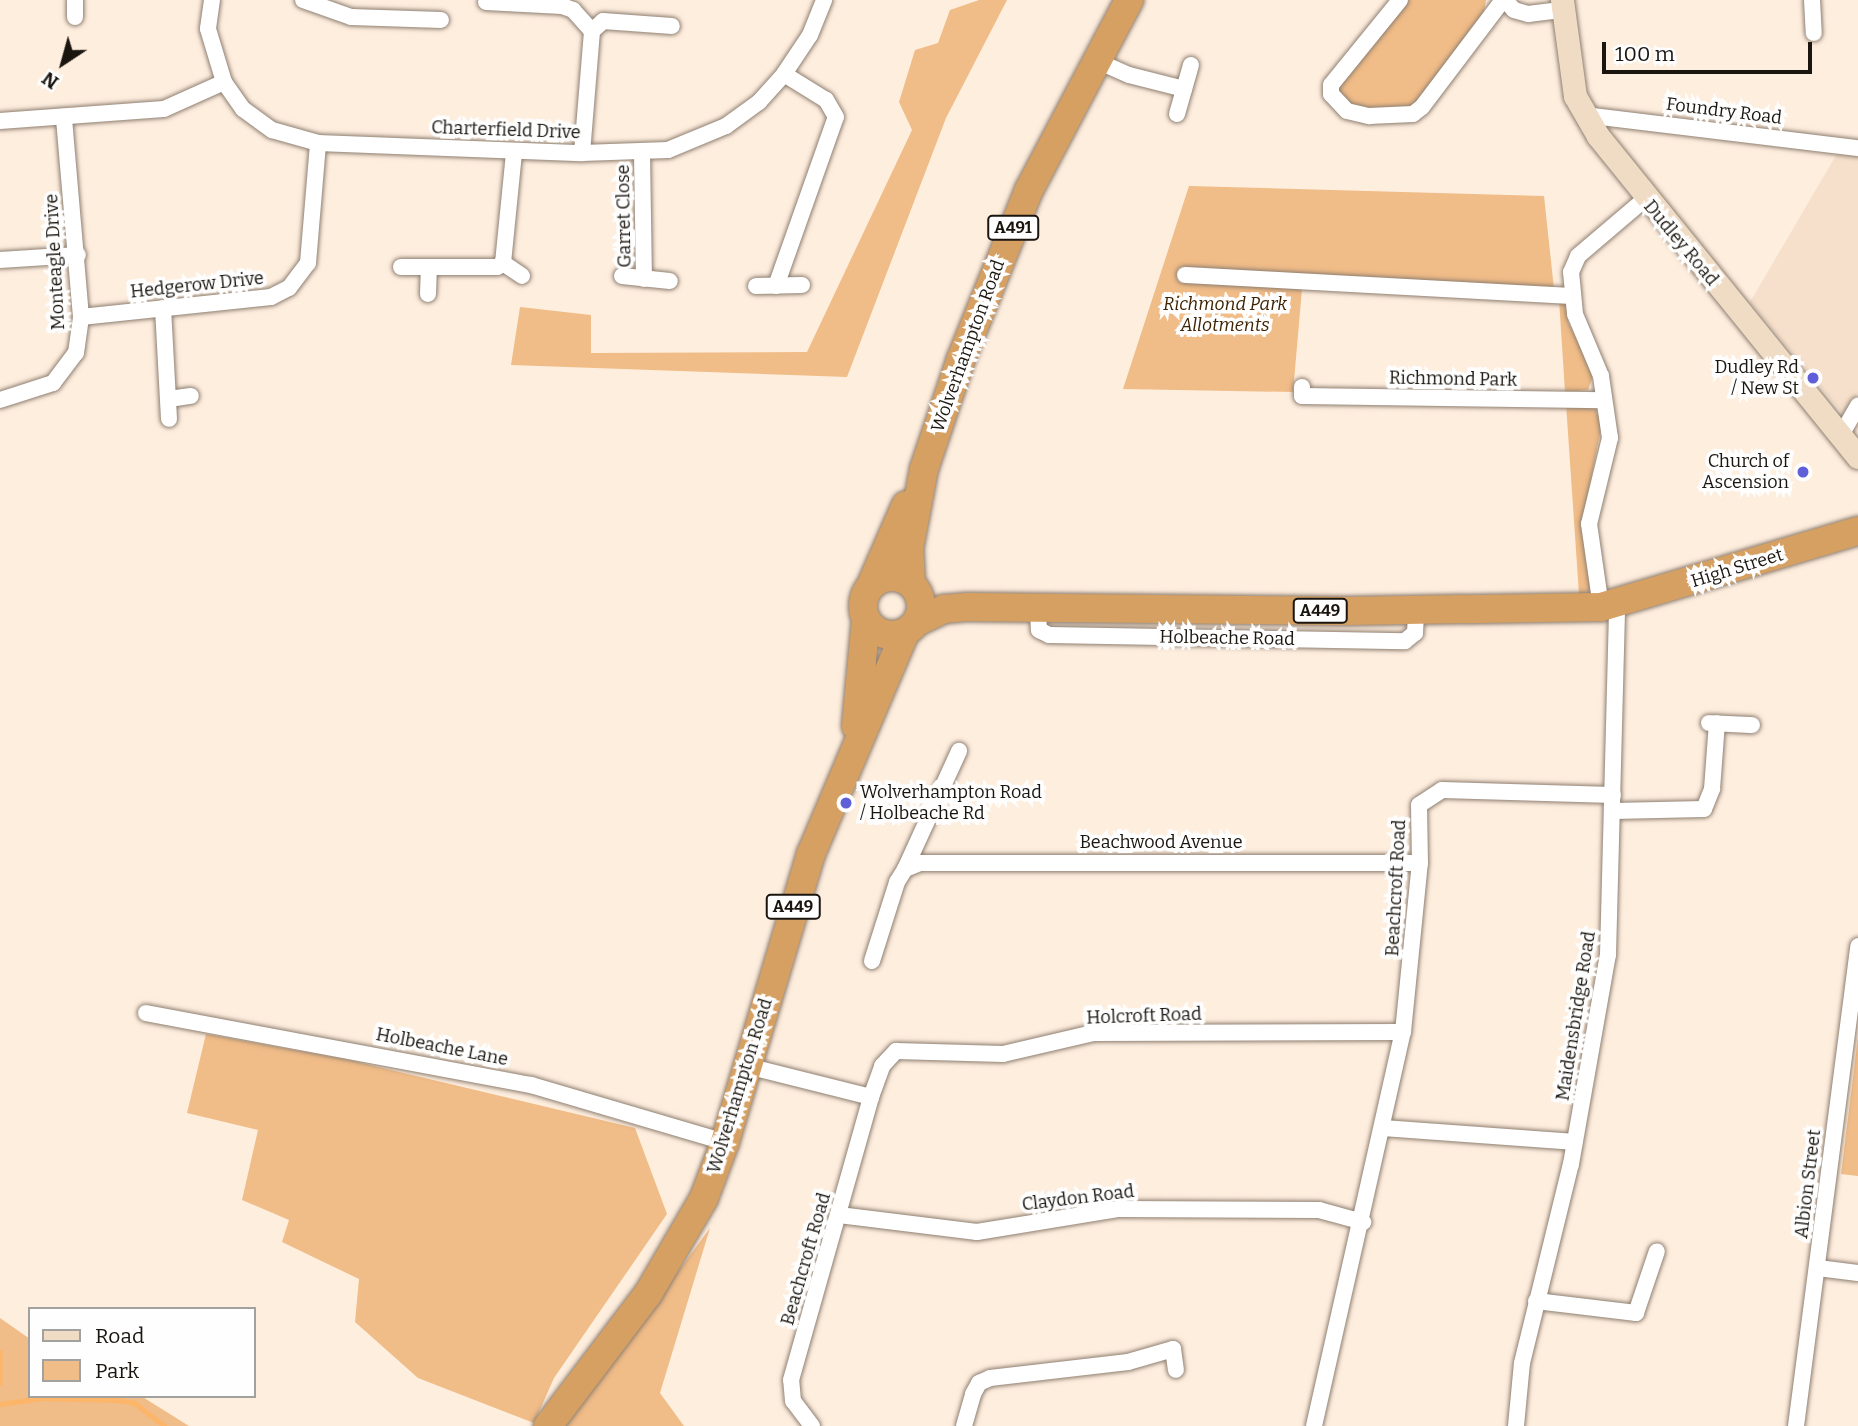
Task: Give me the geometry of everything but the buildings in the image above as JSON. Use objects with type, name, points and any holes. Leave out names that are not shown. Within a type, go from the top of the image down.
[{"type":"highway","name":"Wolverhampton Road","points":[[871,585],[924,468],[998,262],[1096,60],[1129,0]]},
{"type":"highway","name":"Wolverhampton Road","points":[[912,584],[909,549],[924,468]]},
{"type":"highway","name":"High Street","points":[[1609,606],[1858,531]]},
{"type":"highway","points":[[895,577],[912,584],[922,605],[911,627],[883,634],[866,620],[864,596],[871,585],[895,577]]},
{"type":"highway","name":"Holbeache Road","points":[[912,584],[1031,606]]},
{"type":"highway","name":"Holbeache Road","points":[[911,627],[944,609],[1031,606],[1416,611],[1609,606]]},
{"type":"highway","name":"Wolverhampton Road","points":[[853,753],[866,620]]},
{"type":"highway","name":"Wolverhampton Road","points":[[548,1426],[681,1243],[725,1142],[811,854],[853,753],[911,627]]},
{"type":"main road","name":"Dudley Road","points":[[1563,5],[1575,96],[1584,115],[1645,199],[1858,457]]},
{"type":"street","points":[[75,0],[75,18]]},
{"type":"street","name":"Charterfield Drive","points":[[212,0],[208,29],[211,53],[224,82],[255,120],[272,130],[318,142],[514,153],[642,153],[696,142],[726,126],[759,102],[784,74],[810,35],[824,0]]},
{"type":"street","points":[[303,0],[351,17],[441,20]]},
{"type":"street","points":[[1400,0],[1331,85],[1331,94],[1347,111],[1369,116],[1413,114],[1422,107],[1504,0],[1514,10],[1528,13],[1563,5]]},
{"type":"street","points":[[1812,0],[1814,34]]},
{"type":"street","points":[[485,2],[562,6],[573,10],[592,31]]},
{"type":"street","points":[[582,153],[592,31],[603,21],[672,26]]},
{"type":"street","points":[[1096,60],[1129,75],[1184,89]]},
{"type":"street","points":[[1177,114],[1192,65]]},
{"type":"street","points":[[776,286],[836,117],[826,100],[784,74]]},
{"type":"street","points":[[0,121],[164,109],[224,82]]},
{"type":"street","name":"Foundry Road","points":[[1584,115],[1858,148]]},
{"type":"street","name":"Monteagle Drive","points":[[0,400],[62,377],[76,353],[81,317],[78,255],[64,117]]},
{"type":"street","name":"Hedgerow Drive","points":[[81,317],[271,297],[298,279],[308,262],[318,142]]},
{"type":"street","points":[[503,263],[514,153]]},
{"type":"street","name":"Garret Close","points":[[642,153],[645,279]]},
{"type":"street","name":"Maidensbridge Road","points":[[1516,1426],[1522,1363],[1574,1142],[1608,955],[1613,803],[1609,606],[1589,524],[1609,452],[1601,376],[1582,337],[1572,296],[1571,272],[1578,256],[1645,199]]},
{"type":"street","points":[[0,260],[78,255]]},
{"type":"street","points":[[401,267],[503,263],[522,276]]},
{"type":"street","points":[[428,294],[429,267]]},
{"type":"street","points":[[1185,275],[1572,296]]},
{"type":"street","name":"Garret Close","points":[[622,276],[670,281]]},
{"type":"street","points":[[756,286],[802,285]]},
{"type":"street","points":[[163,308],[169,419]]},
{"type":"street","name":"Richmond Park","points":[[1302,395],[1604,400]]},
{"type":"street","points":[[169,399],[191,396]]},
{"type":"street","points":[[1841,435],[1858,406]]},
{"type":"street","name":"Beachcroft Road","points":[[1314,1426],[1363,1222],[1403,1032],[1420,863],[1419,805],[1432,792],[1704,809],[1712,789],[1713,723],[1752,725]]},
{"type":"street","points":[[872,961],[905,869],[959,751]]},
{"type":"street","name":"Beachwood Avenue","points":[[905,869],[920,863],[1420,863]]},
{"type":"street","name":"Albion Street","points":[[1796,1426],[1858,946]]},
{"type":"street","name":"Holbeache Lane","points":[[146,1013],[531,1084],[725,1142]]},
{"type":"street","name":"Holcroft Road","points":[[891,1058],[896,1051],[913,1049],[1003,1054],[1093,1033],[1403,1032]]},
{"type":"street","name":"Beachcroft Road","points":[[811,1426],[790,1391],[871,1097],[882,1066],[891,1058]]},
{"type":"street","points":[[747,1066],[871,1097]]},
{"type":"street","points":[[1384,1128],[1574,1142]]},
{"type":"street","name":"Claydon Road","points":[[839,1215],[977,1232],[1119,1209],[1318,1210],[1363,1222]]},
{"type":"street","points":[[1536,1301],[1634,1322],[1639,1296],[1649,1283],[1657,1251]]},
{"type":"street","points":[[1818,1268],[1858,1273]]},
{"type":"street","points":[[964,1426],[978,1383],[990,1378],[1128,1362],[1173,1349],[1176,1370]]},
{"type":"shaded area","points":[[1838,152],[1858,155],[1858,393],[1844,415],[1750,302]]},
{"type":"green space","points":[[979,0],[1007,0],[946,118],[847,377],[511,365],[520,307],[591,315],[591,353],[807,352],[912,130],[899,102],[915,50],[938,43],[950,10]]},
{"type":"green space","points":[[1406,0],[1486,0],[1483,16],[1412,107],[1360,109],[1339,100],[1338,86]]},
{"type":"green space","name":"Richmond Park Allotments","points":[[1189,186],[1544,196],[1554,289],[1302,289],[1293,392],[1123,389]]},
{"type":"green space","points":[[1566,298],[1568,322],[1594,373],[1588,390],[1565,392],[1559,299]]},
{"type":"green space","points":[[1566,404],[1594,407],[1602,423],[1587,500],[1585,533],[1592,583],[1589,593],[1579,594]]},
{"type":"green space","points":[[206,1034],[345,1059],[635,1128],[667,1214],[554,1378],[534,1423],[418,1378],[355,1322],[359,1279],[282,1242],[289,1220],[242,1200],[258,1130],[187,1113]]},
{"type":"green space","points":[[1858,1037],[1858,1176],[1841,1174]]},
{"type":"green space","points":[[710,1228],[660,1393],[684,1426],[557,1426],[597,1382]]},
{"type":"green space","points":[[0,1318],[28,1338],[28,1398],[144,1398],[189,1426],[0,1426]]},
{"type":"waterway","points":[[0,1352],[0,1383]]},
{"type":"waterway","points":[[0,1404],[42,1398],[118,1400],[135,1403],[164,1426]]},
{"type":"place","name":"Dudley Rd / New St","points":[[1813,378]]},
{"type":"place","name":"Church of Ascension","points":[[1803,472]]},
{"type":"place","name":"Wolverhampton Road / Holbeache Rd","points":[[846,803]]}]
